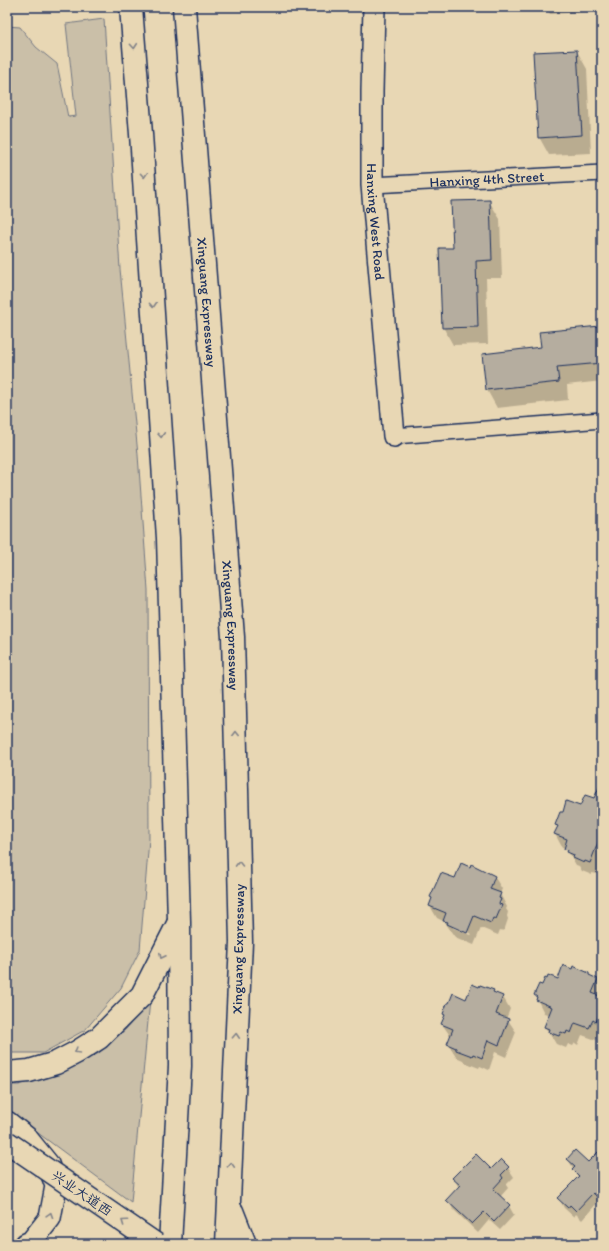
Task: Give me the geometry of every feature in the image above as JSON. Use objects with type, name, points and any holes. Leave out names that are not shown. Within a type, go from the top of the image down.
[{"type":"highway","points":[[131,7],[142,142],[168,538],[179,921],[180,1066],[170,1244]]},
{"type":"highway","name":"Xinguang Expressway","points":[[184,7],[233,638],[241,942],[228,1244]]},
{"type":"highway","points":[[7,1073],[29,1071],[56,1063],[99,1038],[142,995],[179,921]]},
{"type":"highway","points":[[229,1204],[245,1244]]},
{"type":"street","name":"Hanxing West Road","points":[[374,7],[372,185],[394,436]]},
{"type":"street","name":"Hanxing 4th Street","points":[[372,185],[602,173]]},
{"type":"street","points":[[394,436],[602,420]]},
{"type":"street","points":[[7,1122],[26,1137],[48,1164],[56,1186],[50,1218],[31,1242],[26,1244]]},
{"type":"street","name":"兴业大道西","points":[[7,1142],[156,1244]]},
{"type":"shaded area","points":[[104,19],[120,269],[138,455],[148,590],[149,839],[140,950],[121,988],[85,1030],[43,1053],[7,1053],[7,26],[20,27],[36,47],[57,64],[68,117],[76,116],[66,24]]},
{"type":"shaded area","points":[[150,1000],[131,1202],[7,1110],[7,1085],[19,1085],[60,1072],[99,1053],[126,1029]]},
{"type":"building","points":[[577,50],[582,135],[538,138],[533,52]]},
{"type":"building","points":[[490,200],[492,260],[476,261],[478,327],[442,328],[439,248],[453,248],[451,201]]},
{"type":"building","points":[[600,326],[602,363],[557,367],[559,382],[486,390],[482,354],[541,347],[539,332]]},
{"type":"building","points":[[602,781],[602,841],[599,840],[590,863],[585,861],[584,863],[573,858],[574,855],[567,852],[568,850],[564,849],[567,839],[554,834],[558,826],[555,825],[560,812],[563,812],[566,801],[580,806],[585,795],[594,798]]},
{"type":"building","points":[[461,863],[470,867],[471,864],[495,876],[490,889],[501,893],[499,904],[502,905],[496,919],[493,918],[491,923],[474,916],[467,933],[447,924],[448,922],[443,921],[446,913],[429,906],[432,898],[430,897],[441,873],[455,878]]},
{"type":"building","points":[[563,965],[572,969],[573,966],[598,979],[592,993],[602,997],[602,1006],[596,1022],[593,1020],[589,1028],[575,1023],[571,1033],[567,1031],[566,1034],[561,1032],[559,1036],[548,1032],[549,1029],[544,1027],[552,1007],[536,1000],[537,997],[534,995],[539,984],[542,985],[545,978],[547,979],[548,975],[558,979]]},
{"type":"building","points":[[472,984],[494,990],[493,992],[503,996],[496,1014],[509,1019],[499,1045],[488,1040],[482,1058],[456,1050],[456,1048],[447,1044],[453,1029],[441,1024],[445,1015],[443,1014],[447,1003],[449,1003],[453,993],[466,999]]},
{"type":"building","points":[[602,1148],[602,1201],[593,1193],[576,1211],[570,1205],[568,1208],[557,1198],[579,1176],[572,1169],[575,1166],[567,1159],[575,1150],[588,1162]]},
{"type":"building","points":[[476,1154],[491,1169],[501,1159],[509,1167],[501,1175],[503,1178],[493,1189],[510,1205],[494,1222],[484,1212],[472,1224],[446,1200],[460,1185],[452,1178]]}]
